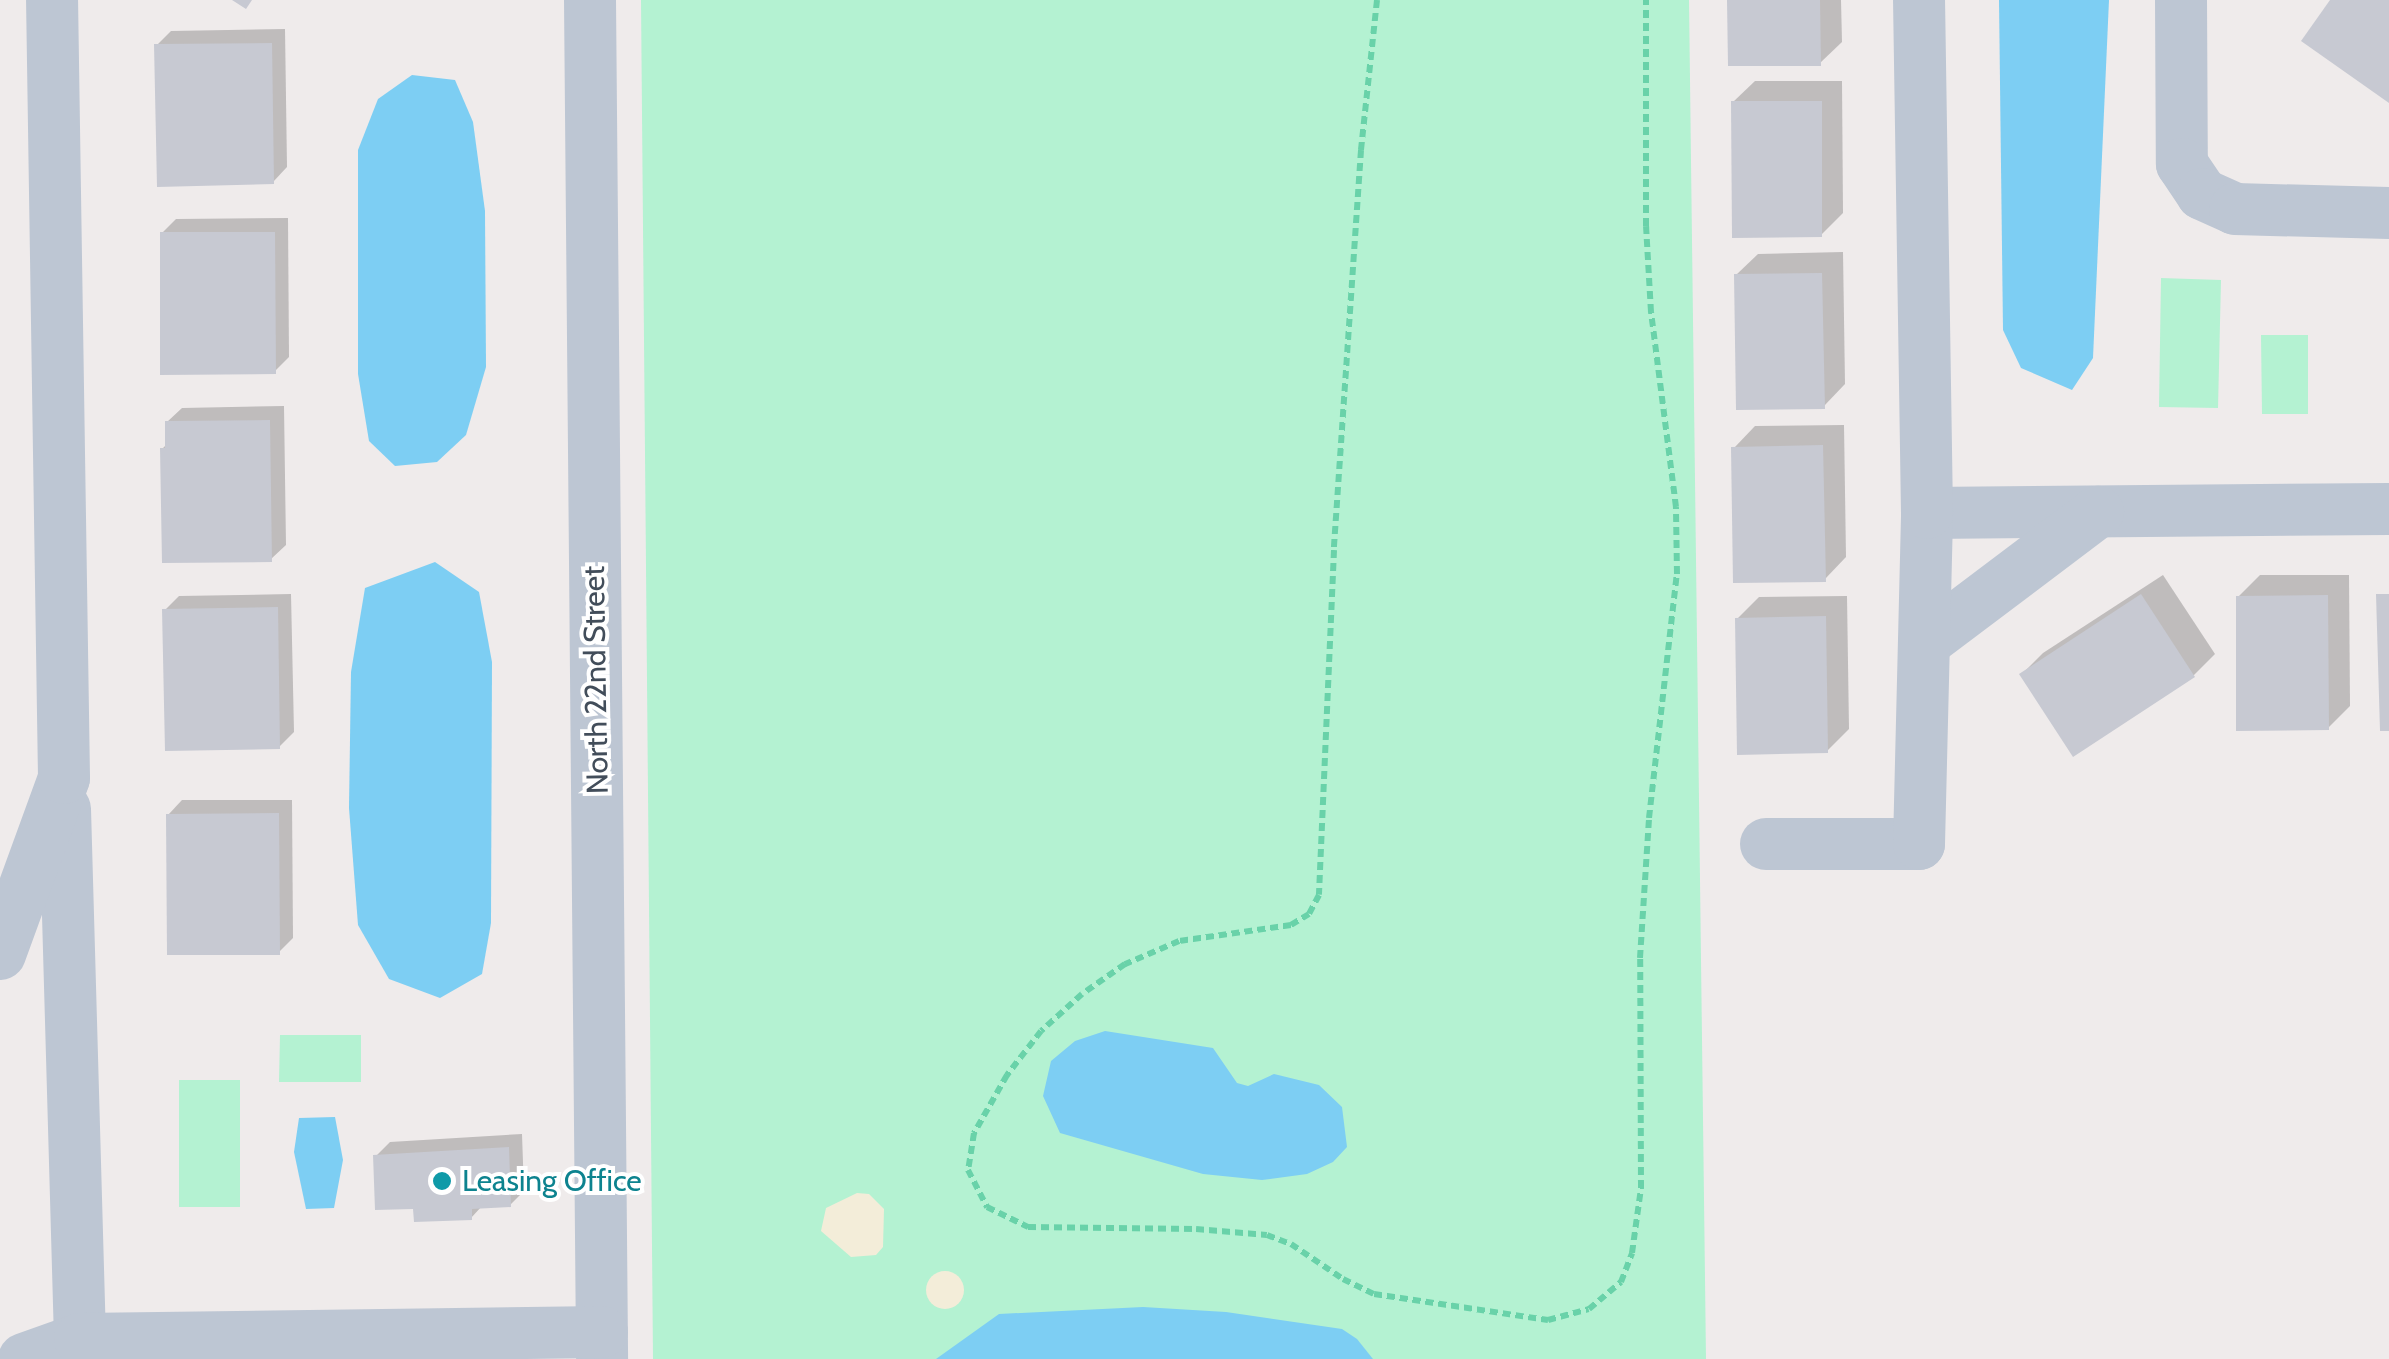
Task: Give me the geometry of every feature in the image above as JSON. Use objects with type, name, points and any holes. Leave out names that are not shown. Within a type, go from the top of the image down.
[{"type":"street","points":[[52,0],[64,778],[80,1339]]},
{"type":"street","name":"North 22nd Street","points":[[590,0],[602,1345]]},
{"type":"street","points":[[1766,844],[1919,844],[1928,514],[1919,0]]},
{"type":"street","points":[[2181,0],[2182,164],[2202,194],[2235,209],[2389,213]]},
{"type":"street","points":[[1928,514],[2389,509]]},
{"type":"street","points":[[1924,643],[2098,512]]},
{"type":"street","points":[[0,954],[64,778]]},
{"type":"street","points":[[24,1359],[80,1339],[602,1345]]},
{"type":"path","points":[[1377,0],[1361,150],[1336,530],[1319,896],[1309,914],[1290,925],[1179,941],[1125,964],[1082,994],[1041,1032],[1007,1075],[974,1133],[968,1170],[987,1208],[1028,1227],[1196,1228],[1267,1235],[1291,1244],[1343,1279],[1374,1294],[1548,1320],[1588,1309],[1621,1282],[1632,1252],[1641,1188],[1640,958],[1649,818],[1678,574],[1671,455],[1651,312],[1646,0]]},
{"type":"green space","points":[[641,0],[1689,0],[1706,1359],[653,1359]]},
{"type":"green space","points":[[2161,278],[2221,280],[2218,408],[2159,407]]},
{"type":"green space","points":[[2261,335],[2308,335],[2308,414],[2262,414]]},
{"type":"green space","points":[[280,1035],[361,1035],[361,1082],[279,1082]]},
{"type":"green space","points":[[179,1080],[240,1080],[240,1207],[179,1207]]},
{"type":"sand","points":[[857,1193],[869,1194],[884,1209],[883,1247],[876,1255],[851,1257],[821,1231],[826,1208]]},
{"type":"sand","points":[[945,1271],[959,1276],[964,1290],[959,1304],[945,1309],[931,1304],[926,1290],[931,1276]]},
{"type":"water","points":[[1999,0],[2109,0],[2093,358],[2072,390],[2021,368],[2003,330]]},
{"type":"water","points":[[412,75],[455,80],[473,122],[485,211],[486,367],[466,435],[437,462],[395,466],[369,441],[358,374],[358,150],[378,99]]},
{"type":"water","points":[[435,562],[479,592],[492,662],[491,923],[482,974],[440,998],[389,979],[358,925],[349,808],[351,672],[365,588]]},
{"type":"water","points":[[1105,1031],[1213,1048],[1237,1083],[1248,1086],[1274,1074],[1319,1085],[1342,1107],[1347,1147],[1333,1162],[1307,1174],[1262,1180],[1203,1174],[1060,1133],[1043,1096],[1051,1061],[1075,1041]]},
{"type":"water","points":[[335,1117],[343,1160],[334,1208],[306,1209],[294,1152],[299,1118]]},
{"type":"water","points":[[1143,1307],[1226,1312],[1342,1329],[1357,1339],[1373,1359],[936,1359],[999,1314]]},
{"type":"building","points":[[232,0],[252,0],[246,9]]},
{"type":"building","points":[[1727,0],[1820,0],[1821,66],[1728,66]]},
{"type":"building","points":[[2330,0],[2389,0],[2389,103],[2301,41]]},
{"type":"building","points":[[272,43],[274,184],[157,187],[154,44]]},
{"type":"building","points":[[1731,101],[1822,101],[1822,237],[1732,238]]},
{"type":"building","points":[[160,232],[275,232],[276,374],[160,375]]},
{"type":"building","points":[[1822,273],[1825,409],[1736,410],[1734,274]]},
{"type":"building","points":[[270,420],[272,562],[162,563],[160,448],[165,448],[165,421]]},
{"type":"building","points":[[1823,445],[1826,582],[1733,583],[1731,447]]},
{"type":"building","points":[[2141,594],[2195,677],[2073,757],[2019,674]]},
{"type":"building","points":[[2376,594],[2389,594],[2389,731],[2380,731]]},
{"type":"building","points":[[2328,595],[2329,730],[2236,731],[2236,596]]},
{"type":"building","points":[[278,607],[280,749],[165,751],[162,609]]},
{"type":"building","points":[[1826,616],[1828,753],[1737,755],[1735,618]]},
{"type":"building","points":[[279,813],[280,955],[167,955],[166,814]]},
{"type":"building","name":"Leasing Office","points":[[509,1147],[511,1207],[472,1209],[472,1220],[414,1222],[413,1209],[375,1210],[373,1155]]},
{"type":"place","name":"Leasing Office","points":[[442,1181]]}]
